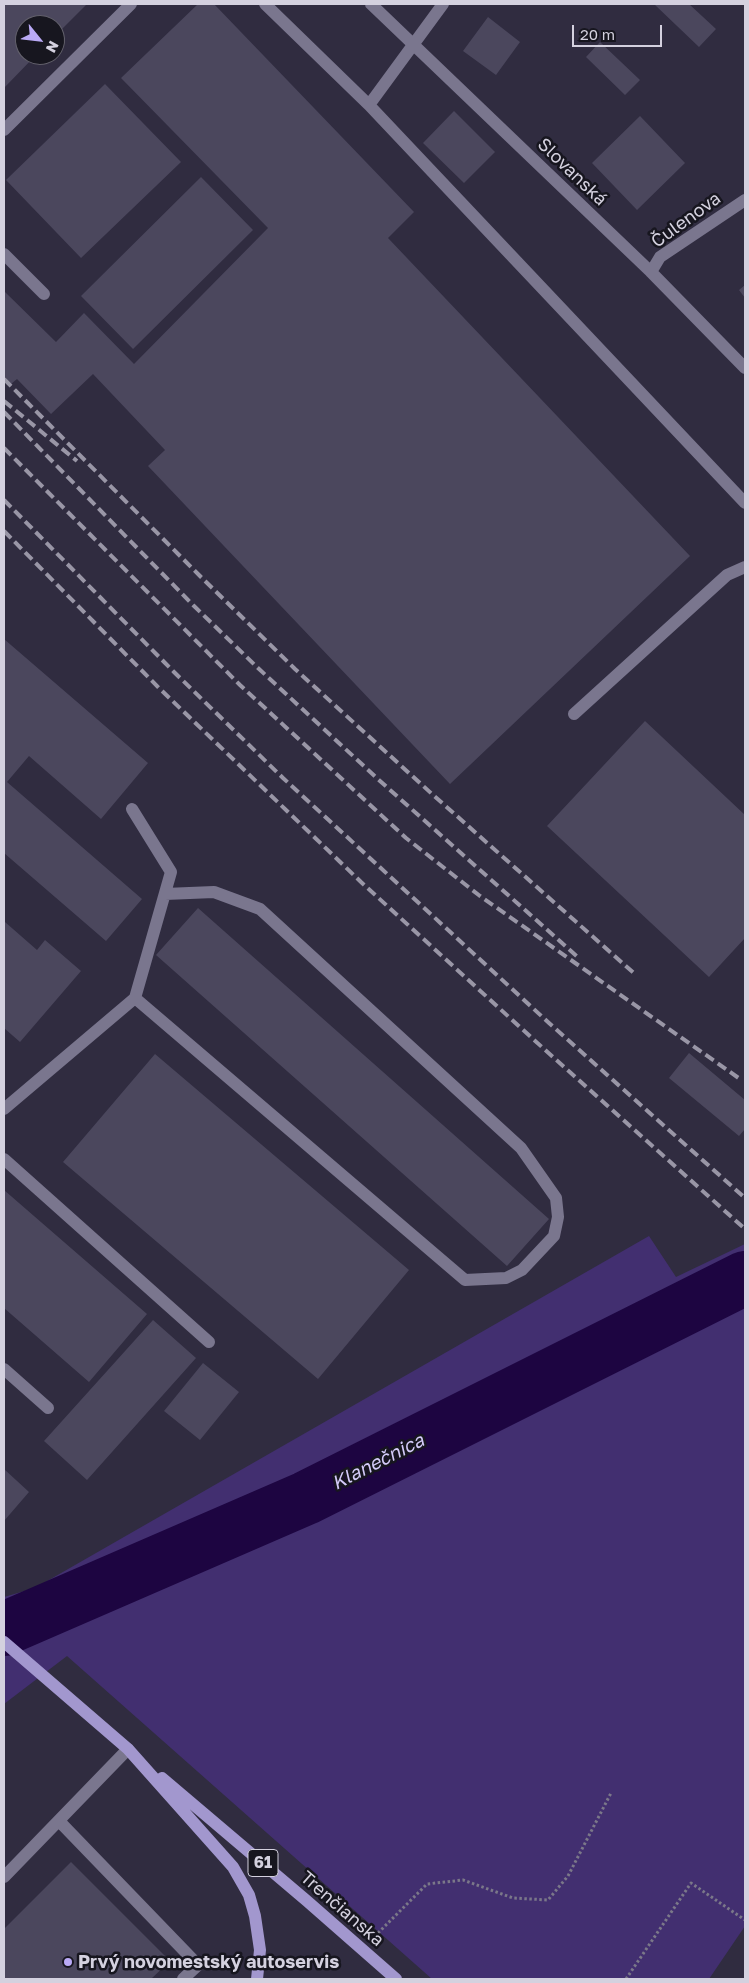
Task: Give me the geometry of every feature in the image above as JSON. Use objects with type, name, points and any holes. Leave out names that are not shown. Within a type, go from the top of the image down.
[{"type":"main road","name":"61","points":[[4,1642],[128,1749]]},
{"type":"main road","points":[[128,1749],[233,1867],[249,1894],[255,1916],[260,1950],[257,1979]]},
{"type":"main road","name":"Trenčianska","points":[[128,1749],[396,1979]]},
{"type":"street","points":[[4,130],[131,4]]},
{"type":"street","points":[[265,4],[369,105],[745,503]]},
{"type":"street","name":"Slovanská","points":[[371,4],[651,272],[745,368]]},
{"type":"street","points":[[369,105],[444,4]]},
{"type":"street","name":"Čulenova","points":[[651,272],[660,257],[745,200]]},
{"type":"street","points":[[4,254],[44,294]]},
{"type":"street","points":[[574,714],[727,575],[745,566]]},
{"type":"street","points":[[4,1109],[135,998],[171,872],[132,809]]},
{"type":"street","points":[[135,998],[465,1280],[506,1278],[522,1270],[554,1236],[558,1217],[556,1198],[521,1148],[260,909],[214,892],[165,894]]},
{"type":"street","points":[[4,1159],[209,1342]]},
{"type":"street","points":[[4,1370],[48,1408]]},
{"type":"street","points":[[4,1877],[128,1749]]},
{"type":"street","points":[[59,1821],[198,1965],[183,1979]]},
{"type":"path","points":[[378,1933],[427,1884],[463,1880],[512,1898],[548,1900],[568,1876],[611,1793]]},
{"type":"path","points":[[626,1979],[691,1883],[745,1920]]},
{"type":"shaded area","points":[[649,1236],[676,1277],[745,1244],[745,1926],[709,1979],[432,1979],[67,1656],[4,1704],[4,1597],[35,1588]]},
{"type":"building","points":[[4,4],[87,4],[65,26],[65,15],[15,15],[15,65],[26,65],[4,88]]},
{"type":"building","points":[[198,4],[214,4],[414,212],[388,238],[690,556],[450,784],[148,466],[165,450],[93,374],[51,414],[17,379],[11,384],[4,376],[4,291],[56,342],[84,313],[134,364],[268,228],[121,78]]},
{"type":"building","points":[[654,4],[689,4],[716,29],[699,47]]},
{"type":"building","points":[[488,17],[520,42],[496,75],[463,51]]},
{"type":"building","points":[[600,42],[640,80],[625,95],[586,57]]},
{"type":"building","points":[[105,84],[181,162],[81,258],[6,180]]},
{"type":"building","points":[[454,111],[495,152],[464,183],[423,143]]},
{"type":"building","points":[[640,116],[685,163],[637,210],[592,163]]},
{"type":"building","points":[[201,177],[253,230],[133,349],[81,296]]},
{"type":"building","points":[[745,285],[745,298],[739,290]]},
{"type":"building","points":[[4,639],[148,763],[101,819],[29,756],[7,782],[142,899],[106,941],[4,853]]},
{"type":"building","points":[[645,721],[745,815],[745,938],[709,977],[547,826]]},
{"type":"building","points":[[198,908],[549,1219],[507,1266],[156,955]]},
{"type":"building","points":[[5,922],[37,950],[45,940],[81,971],[20,1042],[4,1028]]},
{"type":"building","points":[[689,1053],[745,1100],[745,1129],[739,1136],[669,1078]]},
{"type":"building","points":[[155,1054],[409,1270],[318,1379],[63,1162]]},
{"type":"building","points":[[4,1190],[147,1314],[89,1382],[4,1308]]},
{"type":"building","points":[[153,1320],[196,1358],[87,1480],[44,1441]]},
{"type":"building","points":[[203,1363],[239,1392],[200,1440],[164,1411]]},
{"type":"building","points":[[4,1469],[29,1492],[4,1521]]},
{"type":"building","points":[[71,1862],[170,1961],[151,1979],[4,1979],[4,1929]]},
{"type":"waterway","name":"Klanečnica","points":[[4,1629],[306,1498],[745,1278]]},
{"type":"railway","points":[[4,379],[295,669],[432,794],[636,975]]},
{"type":"railway","points":[[4,401],[77,461]]},
{"type":"railway","points":[[4,412],[193,605],[258,668],[380,781],[580,959]]},
{"type":"railway","points":[[4,448],[240,685],[406,838],[480,896],[740,1079]]},
{"type":"railway","points":[[4,500],[174,672],[283,778],[549,1023],[745,1198]]},
{"type":"railway","points":[[4,531],[159,688],[361,882],[745,1229]]},
{"type":"place","name":"Prvý novomestský autoservis","points":[[68,1962]]}]
